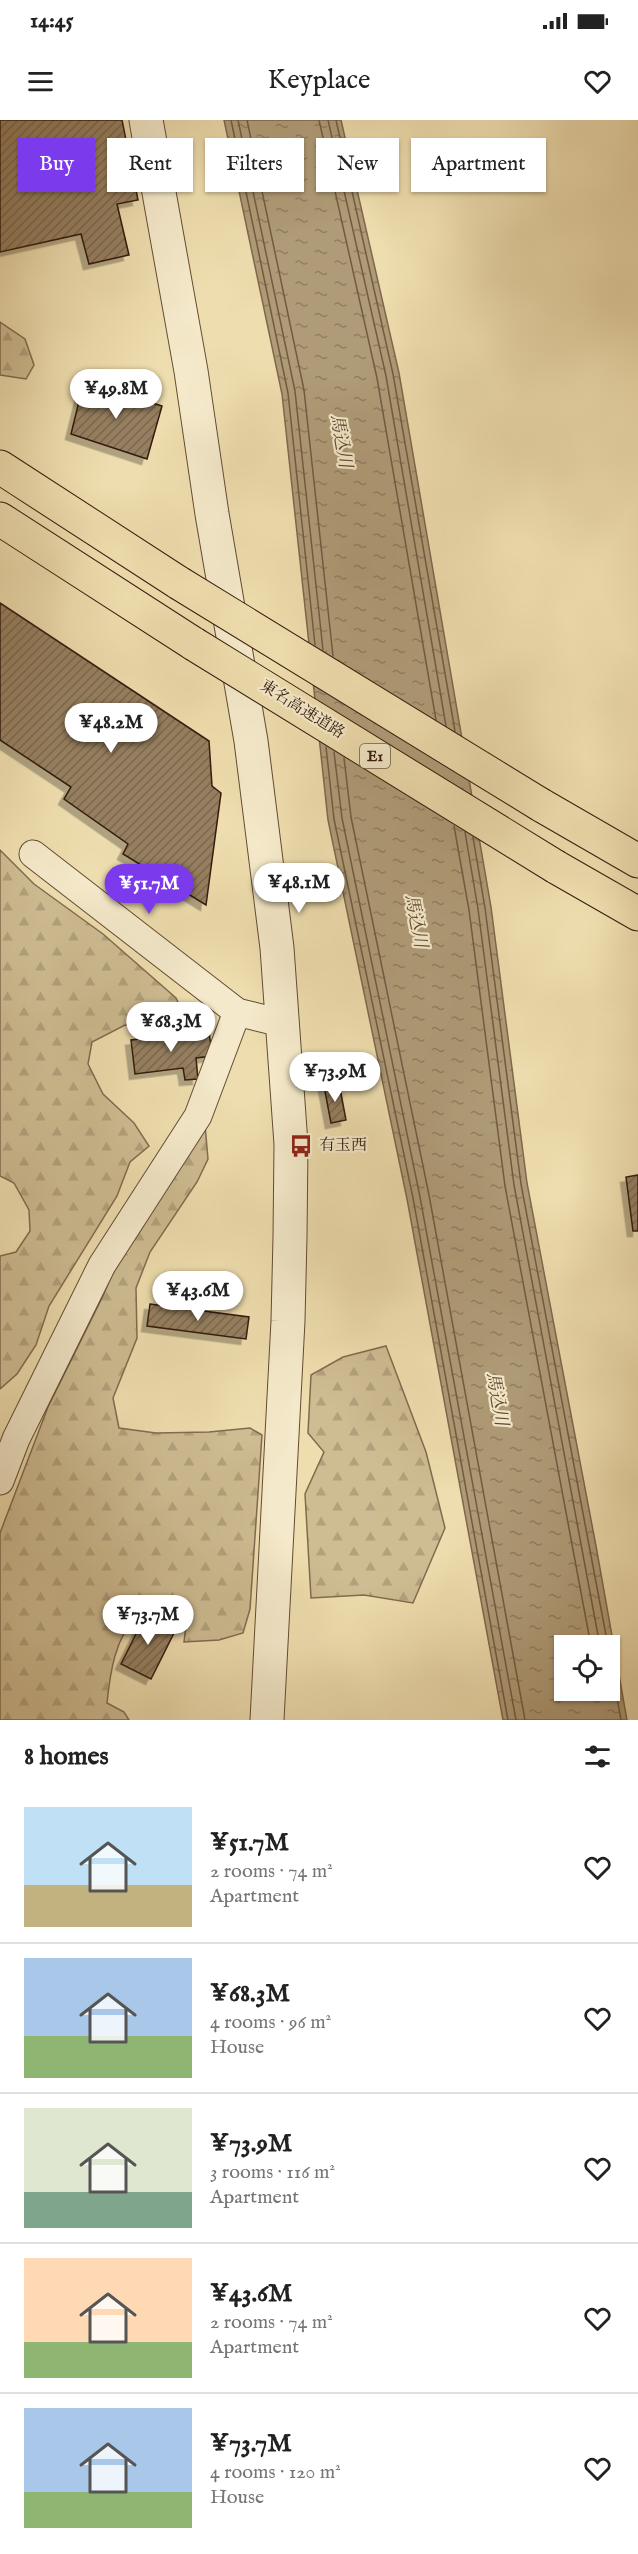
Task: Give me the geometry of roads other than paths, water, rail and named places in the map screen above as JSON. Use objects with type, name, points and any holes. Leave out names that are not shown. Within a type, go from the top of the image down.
[{"type":"highway","points":[[0,467],[179,583],[541,805],[638,861]]},
{"type":"highway","name":"東名高速道路","points":[[0,519],[194,644],[556,867],[638,914]]},
{"type":"street","points":[[146,120],[191,371],[212,514],[251,741],[277,948],[291,1144],[289,1269],[267,1720]]},
{"type":"street","points":[[33,854],[237,1012],[281,1023]]},
{"type":"street","points":[[0,1481],[16,1439],[102,1265],[198,1116],[237,1012]]},
{"type":"water","name":"馬込川","points":[[224,120],[341,120],[345,138],[316,138],[316,192],[358,192],[399,373],[491,907],[527,1183],[612,1635],[554,1635],[554,1701],[620,1701],[620,1681],[627,1720],[503,1720],[407,1199],[328,820],[282,394],[239,192],[304,192],[304,138],[228,138]]},
{"type":"place","name":"有玉西","points":[[301,1146]]}]
